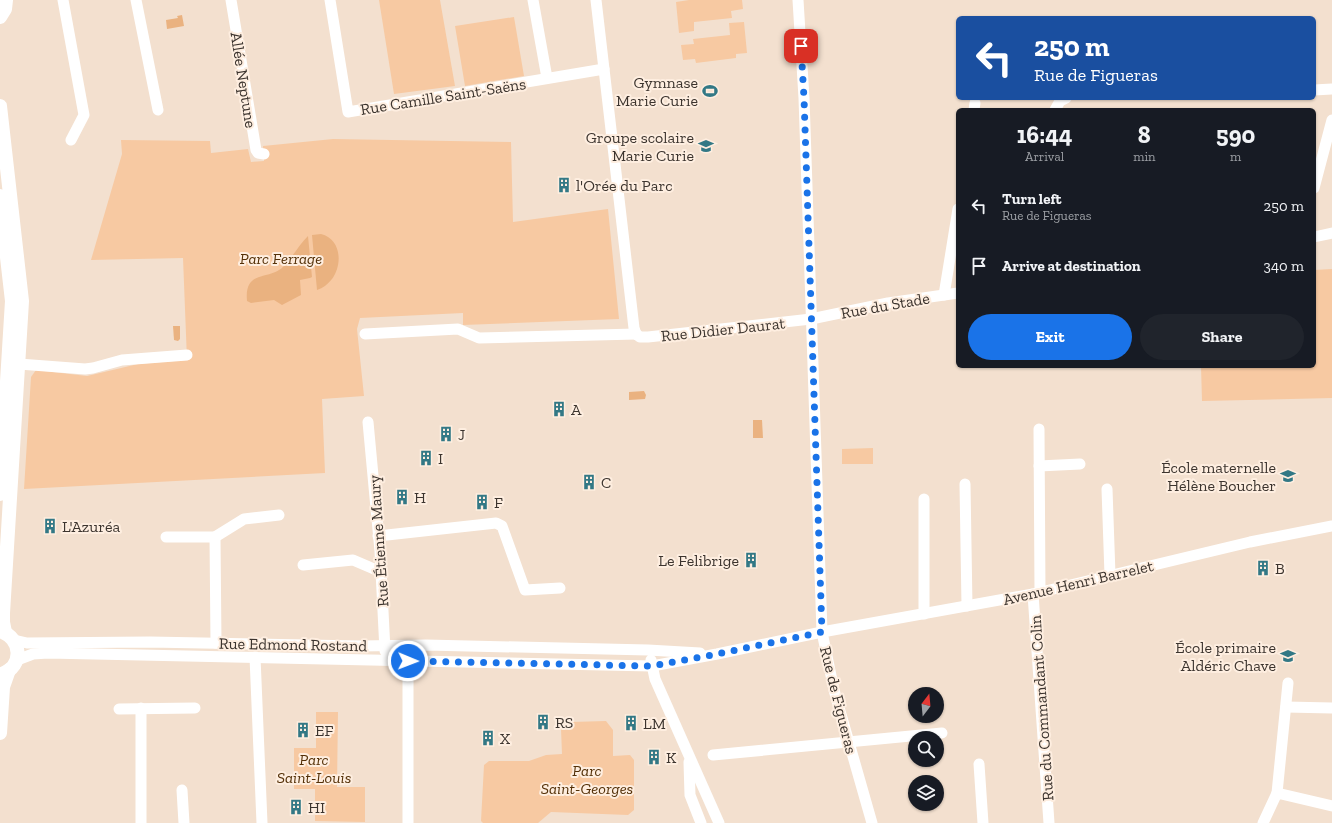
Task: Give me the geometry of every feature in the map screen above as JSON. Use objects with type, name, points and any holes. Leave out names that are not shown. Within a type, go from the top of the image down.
[{"type":"street","points":[[0,17],[5,9],[7,0]]},
{"type":"street","points":[[63,0],[84,115],[71,140]]},
{"type":"street","points":[[136,0],[158,110]]},
{"type":"street","name":"Allée Neptune","points":[[231,0],[256,150],[258,153],[264,154]]},
{"type":"street","name":"Rue Camille Saint-Saëns","points":[[330,0],[348,112],[547,78],[533,0]]},
{"type":"street","points":[[596,0],[633,320],[636,334]]},
{"type":"street","name":"Rue de Figueras","points":[[798,0],[804,98],[822,632],[834,690],[872,823]]},
{"type":"street","points":[[547,78],[604,69]]},
{"type":"street","points":[[1316,90],[1332,89]]},
{"type":"street","points":[[1056,108],[1062,100]]},
{"type":"street","points":[[0,106],[22,301],[3,614],[6,634],[17,646],[3,687],[0,733]]},
{"type":"street","points":[[1316,172],[1332,120]]},
{"type":"street","points":[[0,196],[12,301],[0,494]]},
{"type":"street","points":[[944,295],[956,221]]},
{"type":"street","name":"Rue du Stade","points":[[811,319],[888,304],[956,293]]},
{"type":"street","name":"Rue Didier Daurat","points":[[365,334],[458,329],[479,338],[636,334],[648,337],[811,319]]},
{"type":"street","points":[[19,364],[85,369],[122,360],[187,355]]},
{"type":"street","name":"Rue Étienne Maury","points":[[368,422],[381,572],[385,660]]},
{"type":"street","name":"Rue du Commandant Colin","points":[[1039,429],[1036,593],[1049,823]]},
{"type":"street","points":[[1039,466],[1080,464]]},
{"type":"street","points":[[965,484],[967,606]]},
{"type":"street","points":[[1107,489],[1110,575]]},
{"type":"street","points":[[924,499],[924,614]]},
{"type":"street","points":[[166,537],[215,537],[244,519],[279,515]]},
{"type":"street","points":[[378,536],[496,523],[502,526],[525,590],[560,588]]},
{"type":"street","name":"Avenue Henri Barrelet","points":[[822,632],[1036,593],[1250,542],[1332,526]]},
{"type":"street","points":[[215,537],[216,643]]},
{"type":"street","points":[[303,565],[353,560],[381,572]]},
{"type":"street","name":"Rue Edmond Rostand","points":[[9,668],[33,654],[48,653],[652,666],[822,632]]},
{"type":"street","name":"Rue Edmond Rostand","points":[[6,634],[27,643],[150,642],[408,645],[648,650],[717,654]]},
{"type":"street","points":[[408,645],[408,823]]},
{"type":"street","points":[[648,650],[655,679],[719,823]]},
{"type":"street","points":[[255,657],[262,823]]},
{"type":"street","points":[[1263,823],[1278,793],[1288,684]]},
{"type":"street","points":[[1286,707],[1332,708]]},
{"type":"street","points":[[119,708],[195,708]]},
{"type":"street","points":[[141,708],[141,823]]},
{"type":"street","points":[[713,756],[908,737]]},
{"type":"street","points":[[689,755],[690,796],[701,823]]},
{"type":"street","points":[[979,764],[983,823]]},
{"type":"street","points":[[182,790],[184,823]]},
{"type":"street","points":[[1278,793],[1332,806]]},
{"type":"green space","points":[[379,0],[440,0],[455,86],[394,94]]},
{"type":"green space","points":[[689,0],[742,0],[743,9],[731,11],[732,18],[694,22],[694,31],[679,33],[676,2]]},
{"type":"green space","points":[[514,17],[524,76],[465,86],[455,26]]},
{"type":"green space","points":[[744,22],[747,53],[736,54],[736,58],[696,63],[695,59],[683,60],[681,45],[694,44],[693,39],[730,35],[729,23]]},
{"type":"green space","name":"Parc Ferrage","points":[[333,139],[511,142],[513,222],[608,209],[619,319],[463,325],[463,313],[360,318],[357,329],[364,396],[322,399],[325,473],[24,489],[31,377],[36,370],[87,376],[138,364],[187,360],[183,258],[91,260],[122,154],[121,140],[210,141],[211,153],[248,149],[251,162],[264,161],[263,146]]},
{"type":"green space","points":[[1332,269],[1332,398],[1202,401],[1201,368],[1316,368],[1316,270]]},
{"type":"green space","points":[[873,448],[873,464],[842,464],[842,449]]},
{"type":"green space","name":"Parc Saint-Louis","points":[[316,712],[338,712],[337,787],[365,787],[365,822],[315,821],[315,789],[294,789],[294,748],[316,748]]},
{"type":"green space","name":"Parc Saint-Georges","points":[[606,721],[613,730],[613,756],[630,755],[634,760],[634,810],[628,815],[551,812],[538,823],[483,823],[481,821],[484,765],[489,761],[529,761],[546,755],[562,754],[561,729],[571,722]]},
{"type":"shaded area","points":[[182,15],[184,26],[167,29],[166,20],[178,18],[177,16]]},
{"type":"shaded area","points":[[321,234],[333,241],[336,246],[339,259],[336,273],[332,279],[325,286],[317,290],[312,235]]},
{"type":"shaded area","points":[[308,236],[312,277],[300,280],[301,295],[282,305],[274,300],[251,303],[247,301],[247,291],[250,284],[259,277],[279,270],[285,265]]},
{"type":"shaded area","points":[[173,326],[180,326],[180,339],[178,341],[174,340]]},
{"type":"shaded area","points":[[644,391],[646,395],[645,399],[629,400],[629,392]]},
{"type":"shaded area","points":[[753,420],[762,420],[763,438],[753,438]]},
{"type":"place","name":"Gymnase Marie Curie","points":[[710,91]]},
{"type":"place","name":"Groupe scolaire Marie Curie","points":[[706,146]]},
{"type":"place","name":"l'Orée du Parc","points":[[564,185]]},
{"type":"place","name":"A","points":[[559,409]]},
{"type":"place","name":"J","points":[[446,434]]},
{"type":"place","name":"I","points":[[426,458]]},
{"type":"place","name":"École maternelle Hélène Boucher","points":[[1288,476]]},
{"type":"place","name":"C","points":[[589,482]]},
{"type":"place","name":"H","points":[[402,497]]},
{"type":"place","name":"F","points":[[482,502]]},
{"type":"place","name":"L'Azuréa","points":[[50,526]]},
{"type":"place","name":"Le Felibrige","points":[[751,560]]},
{"type":"place","name":"B","points":[[1263,568]]},
{"type":"place","name":"École primaire Aldéric Chave","points":[[1288,656]]},
{"type":"place","name":"RS","points":[[543,722]]},
{"type":"place","name":"LM","points":[[631,723]]},
{"type":"place","name":"EF","points":[[303,730]]},
{"type":"place","name":"X","points":[[488,738]]},
{"type":"place","name":"K","points":[[654,757]]},
{"type":"place","name":"HI","points":[[296,807]]},
{"type":"route","points":[[408,661],[652,666],[822,632],[801,46]]}]
